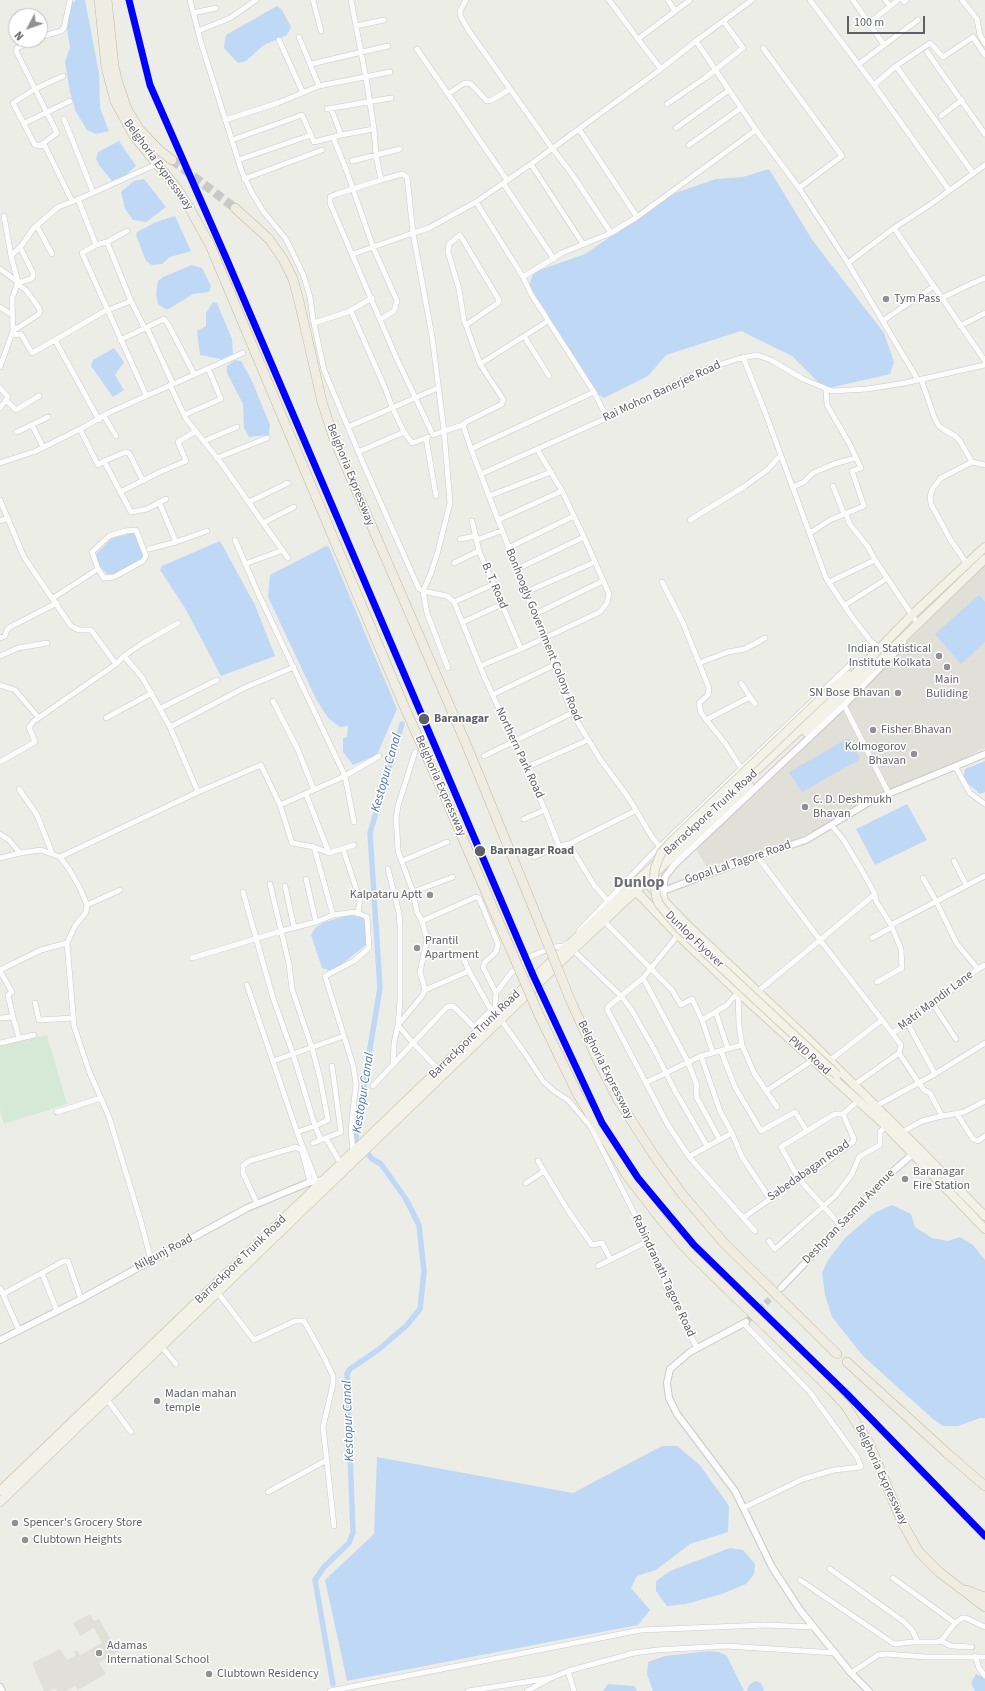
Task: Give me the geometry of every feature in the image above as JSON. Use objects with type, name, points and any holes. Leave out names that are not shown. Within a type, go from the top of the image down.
[{"type":"highway","name":"Belghoria Expressway","points":[[99,0],[106,67],[134,136],[157,164],[190,209],[210,245],[404,706],[539,1015],[578,1095],[626,1174],[662,1221],[690,1253],[846,1406],[869,1443],[911,1540],[929,1563],[953,1582]]},
{"type":"highway","name":"Belghoria Expressway","points":[[107,0],[119,99],[139,129],[159,150],[172,160]]},
{"type":"highway","name":"Belghoria Expressway","points":[[235,208],[269,239],[283,258],[293,279],[322,402],[334,439],[450,708],[569,997],[597,1059],[638,1132],[677,1188],[723,1242],[837,1354]]},
{"type":"highway","points":[[847,1362],[985,1486]]},
{"type":"highway","points":[[948,1454],[985,1491]]},
{"type":"highway","points":[[953,1582],[985,1597]]},
{"type":"highway","points":[[953,1582],[985,1607]]},
{"type":"main road","name":"Barrackpore Trunk Road","points":[[644,880],[666,854],[805,725],[912,615],[985,547]]},
{"type":"main road","name":"Barrackpore Trunk Road","points":[[368,1143],[439,1070],[476,1029],[498,1020],[634,889],[905,637],[985,559]]},
{"type":"main road","name":"Dunlop Flyover","points":[[858,1100],[848,1085],[679,928],[659,904],[654,887],[654,877],[655,868],[661,853],[672,841],[829,691],[845,677],[859,670]]},
{"type":"main road","name":"PWD Road","points":[[644,880],[902,1132],[916,1151],[985,1229]]},
{"type":"main road","name":"Barrackpore Trunk Road","points":[[0,1491],[328,1182],[341,1164],[368,1143],[604,921],[634,889]]},
{"type":"main road","name":"PWD Road","points":[[634,889],[678,935],[738,992],[886,1126],[916,1151],[985,1216]]},
{"type":"main road","name":"Barrackpore Trunk Road","points":[[0,1502],[106,1398],[218,1293],[356,1153]]},
{"type":"street","points":[[48,35],[61,31],[64,28],[70,0]]},
{"type":"street","points":[[190,0],[198,31],[244,179],[263,211],[286,239],[303,274],[310,297],[324,370],[358,452],[419,589],[425,592],[447,596],[454,602],[494,584]]},
{"type":"street","points":[[198,31],[230,18],[256,0]]},
{"type":"street","points":[[313,0],[321,31]]},
{"type":"street","points":[[351,0],[366,78],[374,129],[376,155],[381,180]]},
{"type":"street","points":[[466,0],[460,11],[461,17],[510,89],[572,174],[611,233]]},
{"type":"street","points":[[609,0],[661,69]]},
{"type":"street","points":[[668,0],[676,11]]},
{"type":"street","points":[[638,39],[690,0]]},
{"type":"street","points":[[352,254],[430,228],[476,202],[531,164],[661,69],[752,0]]},
{"type":"street","points":[[810,0],[859,64],[949,190]]},
{"type":"street","points":[[852,0],[884,45]]},
{"type":"street","points":[[885,0],[890,6]]},
{"type":"street","points":[[869,23],[898,0]]},
{"type":"street","points":[[903,0],[904,2],[906,0]]},
{"type":"street","points":[[962,0],[977,19],[980,35],[985,44]]},
{"type":"street","points":[[193,13],[216,8]]},
{"type":"street","points":[[356,26],[384,20]]},
{"type":"street","points":[[859,64],[918,20]]},
{"type":"street","points":[[667,104],[716,70],[743,48],[724,22]]},
{"type":"street","points":[[299,36],[319,86]]},
{"type":"street","points":[[874,85],[896,66],[930,43],[943,58],[973,37],[985,55]]},
{"type":"street","points":[[279,40],[303,93]]},
{"type":"street","points":[[696,41],[848,262],[920,380],[939,426],[960,441],[972,462]]},
{"type":"street","points":[[311,64],[388,46]]},
{"type":"street","points":[[17,48],[16,51],[57,133],[41,145]]},
{"type":"street","points":[[763,48],[842,156],[798,188]]},
{"type":"street","points":[[417,49],[448,94],[554,259]]},
{"type":"street","points":[[927,52],[985,134]]},
{"type":"street","points":[[896,66],[973,173]]},
{"type":"street","points":[[226,120],[249,114],[319,86],[366,78],[390,72]]},
{"type":"street","points":[[64,76],[13,103],[35,144],[37,146],[45,146],[72,201]]},
{"type":"street","points":[[448,94],[467,83],[471,84],[487,101],[492,100],[510,89]]},
{"type":"street","points":[[676,128],[729,90]]},
{"type":"street","points":[[341,135],[329,108],[370,103],[391,98]]},
{"type":"street","points":[[941,116],[962,100]]},
{"type":"street","points":[[25,123],[70,101]]},
{"type":"street","points":[[689,145],[741,108]]},
{"type":"street","points":[[232,140],[302,115],[314,142],[374,129]]},
{"type":"street","points":[[64,119],[93,192]]},
{"type":"street","points":[[579,129],[637,217]]},
{"type":"street","points":[[522,277],[562,253],[611,233],[637,217],[756,130]]},
{"type":"street","points":[[238,160],[311,135]]},
{"type":"street","points":[[333,137],[373,247],[397,301],[394,311],[381,319]]},
{"type":"street","points":[[352,161],[400,149]]},
{"type":"street","points":[[244,179],[322,150]]},
{"type":"street","points":[[11,256],[37,226],[58,206],[78,199],[157,164]]},
{"type":"street","points":[[531,164],[583,244]]},
{"type":"street","points":[[848,262],[985,165]]},
{"type":"street","points":[[432,435],[330,203],[330,197],[402,174],[407,177],[445,430],[450,503],[438,551],[425,592],[427,613],[448,668]]},
{"type":"street","points":[[78,199],[96,245]]},
{"type":"street","points":[[476,202],[531,294],[594,392],[607,418]]},
{"type":"street","points":[[0,366],[12,333],[12,299],[17,283],[4,216]]},
{"type":"street","points":[[37,226],[52,254]]},
{"type":"street","points":[[894,228],[985,361]]},
{"type":"street","points":[[269,239],[278,229]]},
{"type":"street","points":[[128,231],[82,253],[146,395]]},
{"type":"street","points":[[351,311],[392,407],[404,432],[412,443],[461,425],[499,406],[503,402],[480,364],[466,325],[459,289],[448,252],[449,244],[460,235],[499,300],[498,303],[466,325]]},
{"type":"street","points":[[107,242],[131,301],[146,328],[172,384],[184,415],[217,458],[288,558]]},
{"type":"street","points":[[17,283],[31,279],[33,273],[20,247]]},
{"type":"street","points":[[0,269],[26,290],[39,308],[40,312],[12,333]]},
{"type":"street","points":[[942,298],[985,278]]},
{"type":"street","points":[[884,320],[934,286]]},
{"type":"street","points":[[314,323],[351,311],[372,298]]},
{"type":"street","points":[[12,333],[21,334],[32,352],[108,310],[131,301]]},
{"type":"street","points":[[0,307],[12,316]]},
{"type":"street","points":[[960,326],[985,313]]},
{"type":"street","points":[[120,340],[161,320],[166,321],[194,374]]},
{"type":"street","points":[[480,364],[548,321]]},
{"type":"street","points":[[524,336],[549,376]]},
{"type":"street","points":[[56,340],[99,420]]},
{"type":"street","points":[[0,463],[43,447],[146,395],[243,353]]},
{"type":"street","name":"Rai Mohon Banerjee Road","points":[[481,474],[607,418],[701,371],[743,358],[757,355],[771,360],[803,379],[826,390],[839,391],[867,389],[920,380],[985,364]]},
{"type":"street","points":[[743,358],[829,582],[869,639],[880,649]]},
{"type":"street","points":[[184,415],[221,399],[208,368]]},
{"type":"street","points":[[0,388],[8,397],[0,408]]},
{"type":"street","points":[[348,427],[438,388]]},
{"type":"street","points":[[810,533],[830,520],[864,506],[852,470],[861,468],[849,443],[827,405],[826,390]]},
{"type":"street","points":[[471,449],[594,392]]},
{"type":"street","points":[[6,400],[16,410],[39,396]]},
{"type":"street","points":[[104,416],[116,436]]},
{"type":"street","points":[[17,432],[48,417]]},
{"type":"street","points":[[32,425],[43,447]]},
{"type":"street","name":"Bonhoogly Government Colony Road","points":[[461,425],[572,713],[588,740],[628,797],[635,811],[659,847],[666,854]]},
{"type":"street","points":[[204,441],[237,427]]},
{"type":"street","points":[[80,429],[98,465],[126,452],[129,453],[143,481]]},
{"type":"street","points":[[120,492],[186,461],[178,442],[196,431]]},
{"type":"street","points":[[358,452],[404,432]]},
{"type":"street","points":[[217,458],[267,438]]},
{"type":"street","points":[[426,438],[436,496]]},
{"type":"street","points":[[480,666],[521,649],[600,612],[607,603],[609,594],[584,537],[562,491],[537,449]]},
{"type":"street","points":[[690,520],[745,486],[767,470],[781,455]]},
{"type":"street","points":[[793,486],[807,480],[813,472],[856,458]]},
{"type":"street","points":[[104,461],[131,512],[148,509],[166,499]]},
{"type":"street","points":[[967,564],[950,539],[931,504],[930,496],[933,488],[941,478],[972,462],[985,465]]},
{"type":"street","points":[[489,496],[551,472]]},
{"type":"street","points":[[249,502],[288,483]]},
{"type":"street","points":[[833,486],[849,523],[865,542],[886,579],[918,624]]},
{"type":"street","points":[[498,520],[562,491]]},
{"type":"street","points":[[0,500],[12,524],[24,557],[71,626],[80,630],[91,630],[116,664]]},
{"type":"street","points":[[159,502],[176,542]]},
{"type":"street","points":[[263,523],[294,507]]},
{"type":"street","points":[[508,548],[574,516]]},
{"type":"street","points":[[0,521],[8,518]]},
{"type":"street","name":"B. T. Road","points":[[472,521],[479,552],[521,649]]},
{"type":"street","points":[[136,530],[146,556],[143,561],[114,577],[104,578],[98,569],[92,552],[109,536],[125,531],[136,530]]},
{"type":"street","points":[[149,549],[176,542],[207,530]]},
{"type":"street","points":[[460,539],[476,538],[502,531]]},
{"type":"street","points":[[517,569],[584,537]]},
{"type":"street","points":[[236,540],[244,564],[345,776],[354,822]]},
{"type":"street","points":[[244,564],[283,550]]},
{"type":"street","points":[[454,563],[479,552]]},
{"type":"street","points":[[829,582],[875,560]]},
{"type":"street","points":[[526,592],[595,562]]},
{"type":"street","points":[[53,598],[98,569]]},
{"type":"street","points":[[845,605],[886,579]]},
{"type":"street","points":[[535,614],[603,581]]},
{"type":"street","points":[[662,582],[683,623],[709,688],[708,695],[699,703],[701,713],[725,743],[741,768]]},
{"type":"street","name":"Northern Park Road","points":[[454,602],[492,695],[546,810],[559,846]]},
{"type":"street","points":[[0,638],[5,636],[10,627],[56,603]]},
{"type":"street","points":[[463,622],[502,604]]},
{"type":"street","points":[[0,762],[35,742],[29,727],[38,717],[116,664],[124,656],[143,643],[178,624]]},
{"type":"street","name":"Gopal Lal Tagore Road","points":[[905,637],[901,646],[844,705],[675,864],[665,877],[663,890],[806,840],[832,826],[871,801],[985,754]]},
{"type":"street","points":[[699,663],[728,652],[745,649],[765,638]]},
{"type":"street","points":[[0,656],[18,648],[47,643]]},
{"type":"street","points":[[124,656],[142,677],[161,708],[198,792]]},
{"type":"street","points":[[496,993],[511,973],[531,956],[554,947],[564,946],[659,847],[852,663],[869,660]]},
{"type":"street","points":[[492,695],[554,666]]},
{"type":"street","points":[[170,727],[244,688],[294,667]]},
{"type":"street","points":[[161,708],[217,680]]},
{"type":"street","points":[[741,683],[755,704]]},
{"type":"street","points":[[0,685],[15,690],[38,717]]},
{"type":"street","points":[[106,718],[152,693]]},
{"type":"street","points":[[706,720],[750,697]]},
{"type":"street","points":[[272,701],[298,750],[314,790]]},
{"type":"street","points":[[844,705],[889,794]]},
{"type":"street","points":[[484,756],[572,713]]},
{"type":"street","points":[[525,768],[588,740]]},
{"type":"street","points":[[415,752],[398,806],[396,819],[398,851],[414,892],[417,912],[422,921],[427,940],[420,972],[425,990]]},
{"type":"street","points":[[280,805],[345,776],[379,756]]},
{"type":"street","points":[[60,857],[261,764],[280,805],[292,842],[314,847],[329,853],[354,845]]},
{"type":"street","points":[[955,766],[970,793],[985,804]]},
{"type":"street","points":[[19,789],[36,815],[52,854]]},
{"type":"street","points":[[306,794],[329,853]]},
{"type":"street","points":[[524,819],[546,810]]},
{"type":"street","points":[[534,857],[559,846],[569,844],[635,811]]},
{"type":"street","points":[[832,826],[842,839],[876,894],[876,901],[892,926],[901,949],[902,968],[877,982]]},
{"type":"street","points":[[0,834],[9,840],[20,853]]},
{"type":"street","points":[[402,861],[447,842]]},
{"type":"street","points":[[569,844],[594,885],[607,900]]},
{"type":"street","points":[[314,847],[333,914]]},
{"type":"street","points":[[343,849],[360,900],[358,914]]},
{"type":"street","points":[[0,858],[41,850],[60,857],[69,869],[88,905],[86,912],[75,926],[67,943],[74,1026],[88,1071],[109,1117],[151,1260]]},
{"type":"street","points":[[757,856],[892,1033]]},
{"type":"street","points":[[954,861],[966,885]]},
{"type":"street","points":[[388,869],[399,913],[400,1001],[398,1025],[394,1043],[393,1064]]},
{"type":"street","points":[[872,938],[936,901],[985,876]]},
{"type":"street","points":[[414,892],[453,877]]},
{"type":"street","points":[[923,878],[957,944],[978,969]]},
{"type":"street","points":[[306,879],[316,922]]},
{"type":"street","points":[[270,884],[289,964],[292,989],[312,1048],[328,1120],[297,1132]]},
{"type":"street","points":[[285,886],[294,927]]},
{"type":"street","points":[[88,905],[120,890]]},
{"type":"street","points":[[663,890],[665,902]]},
{"type":"street","points":[[243,892],[273,998],[293,1054],[315,1126],[341,1164]]},
{"type":"street","points":[[757,992],[876,894]]},
{"type":"street","points":[[422,921],[476,897],[479,898],[498,944],[496,952],[485,962],[483,967],[496,993],[498,1020]]},
{"type":"street","points":[[192,958],[256,940],[294,927],[316,922],[333,914],[355,912],[368,917],[369,948],[354,962],[325,976],[353,1066],[356,1084],[351,1130],[356,1153]]},
{"type":"street","points":[[604,921],[672,990],[681,1005],[692,999],[702,1020],[712,1053]]},
{"type":"street","points":[[678,935],[643,978],[607,1009],[647,1082],[668,1126],[690,1156],[755,1232]]},
{"type":"street","points":[[19,1038],[8,995],[12,992],[0,970],[41,950],[67,943]]},
{"type":"street","points":[[573,950],[622,996],[654,1049],[666,1074],[707,1146]]},
{"type":"street","points":[[373,1086],[450,1005],[453,1006],[476,1029],[491,1010],[464,960]]},
{"type":"street","name":"Matri Mandir Lane","points":[[899,1053],[901,1045],[892,1033],[908,1024],[985,965]]},
{"type":"street","points":[[398,1025],[422,996],[425,990],[469,971]]},
{"type":"street","points":[[643,978],[688,1062],[697,1086],[697,1098],[720,1140]]},
{"type":"street","points":[[247,985],[313,1181]]},
{"type":"street","points":[[702,1020],[716,1013],[727,1005],[738,992]]},
{"type":"street","points":[[738,992],[739,1026],[742,1045],[754,1073],[778,1108]]},
{"type":"street","points":[[35,1003],[37,1017],[39,1020],[73,1018]]},
{"type":"street","points":[[933,1004],[956,1039]]},
{"type":"street","points":[[716,1013],[728,1049]]},
{"type":"street","points":[[0,1018],[13,1016]]},
{"type":"street","name":"Rabindranath Tagore Road","points":[[498,1020],[524,1052],[543,1081],[554,1091],[568,1100],[591,1127],[659,1264],[666,1287],[697,1348],[690,1352],[670,1370],[667,1383],[669,1398],[677,1414],[735,1491],[772,1567],[800,1610],[851,1673],[869,1691]]},
{"type":"street","points":[[829,1061],[882,1020]]},
{"type":"street","points":[[908,1024],[935,1074]]},
{"type":"street","points":[[398,1025],[439,1070]]},
{"type":"street","points":[[0,1043],[34,1035]]},
{"type":"street","points":[[273,1061],[344,1036]]},
{"type":"street","points":[[876,1106],[935,1074],[985,1044]]},
{"type":"street","points":[[647,1082],[701,1056],[742,1045]]},
{"type":"street","points":[[722,1050],[735,1086],[761,1131],[795,1112],[807,1131]]},
{"type":"street","points":[[854,1085],[899,1053],[924,1090],[930,1093],[942,1116]]},
{"type":"street","points":[[701,1056],[720,1111],[732,1133],[742,1157],[770,1199]]},
{"type":"street","points":[[766,1091],[813,1060]]},
{"type":"street","points":[[332,1066],[341,1132]]},
{"type":"street","points":[[57,1112],[101,1098]]},
{"type":"street","points":[[841,1226],[799,1179],[781,1148],[835,1114],[843,1114],[858,1100]]},
{"type":"street","points":[[902,1132],[922,1121],[957,1114],[985,1101]]},
{"type":"street","name":"Sabedabagan Road","points":[[743,1218],[799,1179],[821,1166],[853,1142],[854,1139],[843,1114]]},
{"type":"street","points":[[957,1114],[973,1139],[978,1141],[985,1136]]},
{"type":"street","points":[[769,1241],[775,1248],[823,1207],[843,1187],[852,1174],[859,1158],[880,1145],[880,1132],[886,1126]]},
{"type":"street","points":[[313,1142],[351,1130]]},
{"type":"street","points":[[690,1156],[732,1133]]},
{"type":"street","points":[[257,1203],[243,1173],[243,1166],[249,1161],[296,1147],[302,1151],[313,1181]]},
{"type":"street","name":"Deshpran Sasmal Avenue","points":[[781,1288],[891,1173],[916,1151]]},
{"type":"street","points":[[538,1161],[592,1244],[602,1243],[611,1260]]},
{"type":"street","points":[[526,1183],[544,1171]]},
{"type":"street","name":"Nilgunj Road","points":[[0,1340],[57,1311],[257,1203],[313,1181],[328,1182]]},
{"type":"street","points":[[598,1266],[648,1241]]},
{"type":"street","points":[[3,1294],[64,1261],[68,1261],[81,1298]]},
{"type":"street","points":[[42,1274],[57,1311]]},
{"type":"street","points":[[0,1288],[19,1330]]},
{"type":"street","points":[[218,1293],[254,1340],[295,1321],[304,1321],[324,1357],[333,1376],[333,1384],[323,1426],[334,1526]]},
{"type":"street","points":[[697,1348],[745,1323],[809,1392],[857,1457],[862,1467],[834,1470],[803,1479],[743,1508]]},
{"type":"street","points":[[162,1347],[176,1364]]},
{"type":"street","points":[[106,1398],[131,1432]]},
{"type":"street","points":[[268,1492],[327,1460]]},
{"type":"street","points":[[830,1569],[903,1621],[912,1630],[918,1642]]},
{"type":"street","points":[[893,1578],[955,1623]]},
{"type":"street","points":[[800,1580],[894,1644],[918,1642],[931,1643],[942,1641],[951,1646],[972,1648]]},
{"type":"street","points":[[942,1641],[955,1623],[962,1618],[966,1618],[985,1627]]},
{"type":"street","points":[[330,1691],[641,1630],[765,1625],[814,1627]]},
{"type":"street","points":[[527,1691],[568,1671],[634,1653],[683,1648],[726,1646],[836,1653]]},
{"type":"street","points":[[851,1673],[878,1655],[886,1654],[926,1657],[985,1657]]},
{"type":"street","points":[[975,1656],[979,1668],[985,1676]]},
{"type":"street","points":[[568,1671],[574,1691]]},
{"type":"street","points":[[468,1691],[551,1678]]},
{"type":"street","points":[[0,1687],[2,1691]]},
{"type":"shaded area","name":"Indian Statistical Institute Kolkata","points":[[985,564],[985,748],[787,844],[707,867],[696,850]]},
{"type":"shaded area","name":"Adamas International School","points":[[90,1614],[94,1621],[99,1619],[118,1652],[99,1663],[106,1674],[78,1690],[75,1686],[66,1691],[57,1691],[55,1688],[50,1691],[44,1691],[32,1663],[60,1649],[67,1660],[76,1655],[74,1652],[77,1650],[80,1655],[102,1643],[94,1628],[80,1636],[73,1623]]},
{"type":"green space","points":[[47,1035],[67,1104],[4,1124],[0,1110],[0,1046]]},
{"type":"water","points":[[76,0],[85,0],[99,73],[100,108],[109,131],[96,134],[87,130],[76,112],[70,92],[65,62],[70,47],[67,29],[69,6]]},
{"type":"water","points":[[277,6],[282,10],[291,27],[287,35],[264,45],[246,61],[238,63],[224,48],[226,35]]},
{"type":"water","points":[[119,141],[136,166],[119,181],[112,181],[96,159],[98,152]]},
{"type":"water","points":[[769,169],[813,241],[884,333],[894,362],[890,374],[825,389],[792,356],[741,331],[666,355],[648,376],[604,398],[591,390],[561,343],[546,311],[528,287],[534,272],[585,254],[675,193],[716,179],[743,177]]},
{"type":"water","points":[[144,179],[166,207],[146,222],[133,220],[125,209],[121,192],[134,181]]},
{"type":"water","points":[[175,216],[191,251],[170,257],[162,264],[152,265],[146,261],[136,235],[137,232],[156,222]]},
{"type":"water","points":[[192,265],[202,268],[211,286],[209,292],[193,294],[167,310],[158,304],[156,294],[158,281],[163,277]]},
{"type":"water","points":[[213,302],[217,303],[232,339],[233,354],[221,359],[200,355],[197,331],[206,326],[206,313]]},
{"type":"water","points":[[114,348],[124,362],[115,375],[124,390],[113,397],[91,366],[93,360]]},
{"type":"water","points":[[235,360],[241,361],[252,381],[270,425],[269,435],[249,437],[244,428],[243,404],[227,373],[227,366]]},
{"type":"water","points":[[133,533],[136,536],[144,555],[141,560],[114,574],[107,574],[99,565],[96,554],[112,538]]},
{"type":"water","points":[[220,541],[255,605],[275,656],[221,676],[185,608],[160,570],[162,566]]},
{"type":"water","points":[[326,546],[329,547],[397,709],[377,755],[353,765],[343,752],[343,738],[347,737],[348,726],[340,727],[328,718],[316,699],[268,597],[270,575]]},
{"type":"water","points":[[979,595],[985,602],[985,642],[961,664],[935,634]]},
{"type":"water","points":[[849,738],[860,759],[802,792],[789,772]]},
{"type":"water","points":[[985,761],[985,792],[980,794],[963,779],[965,769]]},
{"type":"water","points":[[907,804],[927,840],[875,865],[856,829]]},
{"type":"water","points":[[349,915],[361,917],[367,920],[369,936],[366,945],[333,971],[322,968],[311,935],[316,927],[325,922]]},
{"type":"water","points":[[892,1205],[911,1214],[915,1227],[932,1238],[948,1241],[960,1237],[973,1245],[985,1260],[985,1418],[980,1418],[958,1426],[943,1426],[933,1419],[863,1356],[832,1317],[825,1295],[822,1273],[828,1260],[845,1238],[874,1213]]},
{"type":"water","points":[[662,1446],[677,1446],[700,1465],[729,1506],[728,1532],[690,1544],[656,1570],[637,1576],[631,1588],[650,1610],[638,1625],[347,1681],[325,1580],[374,1534],[377,1457],[573,1493]]},
{"type":"water","points":[[730,1548],[743,1550],[755,1564],[754,1574],[746,1584],[722,1594],[686,1604],[667,1606],[656,1591],[656,1581],[670,1571]]},
{"type":"water","points":[[709,1651],[719,1652],[727,1656],[744,1691],[653,1691],[647,1674],[648,1662],[665,1656]]},
{"type":"water","points":[[976,1674],[985,1678],[985,1691],[975,1691],[971,1683]]},
{"type":"water","points":[[755,1681],[761,1683],[764,1691],[747,1691],[749,1685]]},
{"type":"water","points":[[608,1684],[634,1686],[637,1691],[603,1691]]},
{"type":"waterway","name":"Kestopur Canal","points":[[333,1684],[315,1580],[324,1567],[349,1543],[353,1532],[347,1374],[350,1369],[378,1350],[406,1326],[420,1309],[424,1272],[419,1225],[406,1199],[381,1164],[372,1159],[356,1139],[380,988],[370,833],[402,724]]},
{"type":"tunnel","points":[[172,160],[235,208]]},
{"type":"tunnel","points":[[746,1322],[777,1292]]},
{"type":"transit line","points":[[129,0],[150,85],[227,260],[533,975],[602,1123],[638,1178],[694,1245],[847,1394],[985,1536]]},
{"type":"place","name":"Tym Pass","points":[[886,299]]},
{"type":"place","name":"Indian Statistical Institute Kolkata","points":[[939,656]]},
{"type":"place","name":"Main Buliding","points":[[947,667]]},
{"type":"place","name":"SN Bose Bhavan","points":[[898,693]]},
{"type":"place","name":"Baranagar","points":[[424,719]]},
{"type":"place","name":"Fisher Bhavan","points":[[873,730]]},
{"type":"place","name":"Kolmogorov Bhavan","points":[[914,754]]},
{"type":"place","name":"C. D. Deshmukh Bhavan","points":[[805,807]]},
{"type":"place","name":"Baranagar Road","points":[[480,851]]},
{"type":"place","name":"Kalpataru Aptt","points":[[430,895]]},
{"type":"place","name":"Prantil Apartment","points":[[417,948]]},
{"type":"place","name":"Baranagar Fire Station","points":[[905,1179]]},
{"type":"place","name":"Madan mahan temple","points":[[157,1401]]},
{"type":"place","name":"Spencer's Grocery Store","points":[[15,1523]]},
{"type":"place","name":"Clubtown Heights","points":[[25,1540]]},
{"type":"place","name":"Adamas International School","points":[[99,1653]]},
{"type":"place","name":"Clubtown Residency","points":[[209,1674]]},
{"type":"district","name":"Dunlop","points":[[639,883]]}]
